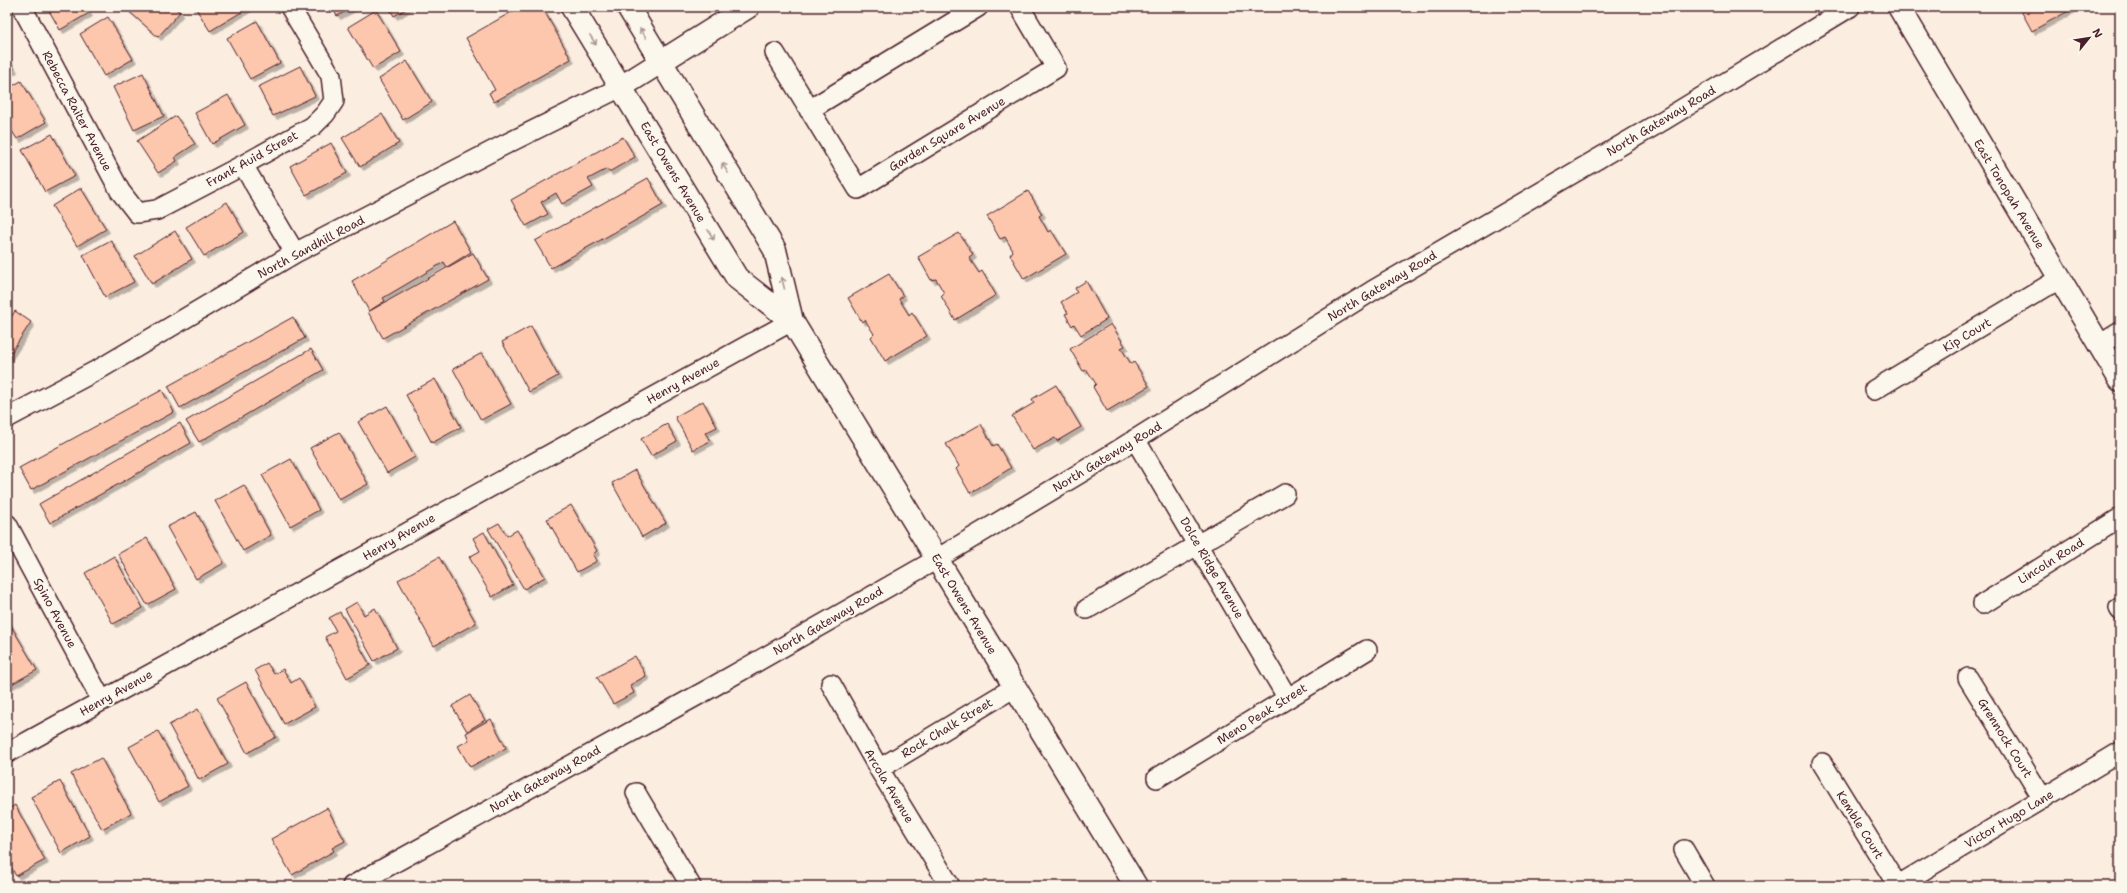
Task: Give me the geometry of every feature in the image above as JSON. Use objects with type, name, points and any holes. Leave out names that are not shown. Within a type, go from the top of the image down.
[{"type":"main road","name":"East Owens Avenue","points":[[572,7],[737,278],[792,321]]},
{"type":"main road","name":"East Owens Avenue","points":[[628,7],[775,250],[792,321],[1136,886]]},
{"type":"main road","points":[[621,86],[748,7]]},
{"type":"main road","name":"East Tonopah Avenue","points":[[1899,7],[2120,380]]},
{"type":"street","name":"Rebecca Raiter Avenue","points":[[22,7],[120,191],[137,213]]},
{"type":"street","name":"Frank Auid Street","points":[[137,213],[157,210],[243,165],[313,126],[325,114],[334,100],[331,76],[290,7]]},
{"type":"street","points":[[809,110],[978,7]]},
{"type":"street","name":"Garden Square Avenue","points":[[775,53],[858,189],[1056,68],[1020,7]]},
{"type":"street","name":"North Gateway Road","points":[[352,886],[709,689],[937,559],[1136,439],[1372,291],[1664,120],[1850,7]]},
{"type":"street","name":"North Sandhill Road","points":[[7,418],[103,367],[295,253],[621,86]]},
{"type":"street","points":[[243,165],[295,253]]},
{"type":"street","name":"Kip Court","points":[[1874,390],[2059,279]]},
{"type":"street","name":"Henry Avenue","points":[[7,753],[792,321]]},
{"type":"street","points":[[2099,345],[2120,332]]},
{"type":"street","name":"Dolce Ridge Avenue","points":[[1136,439],[1287,697]]},
{"type":"street","points":[[1087,609],[1285,494]]},
{"type":"street","name":"Lincoln Road","points":[[1983,604],[2120,518]]},
{"type":"street","name":"Spino Avenue","points":[[7,524],[102,701]]},
{"type":"street","name":"Meno Peak Street","points":[[1157,778],[1287,697],[1367,650]]},
{"type":"street","name":"Grennock Court","points":[[1968,678],[2043,799]]},
{"type":"street","name":"Arcola Avenue","points":[[831,684],[879,769],[950,886]]},
{"type":"street","name":"Rock Chalk Street","points":[[879,769],[1015,687]]},
{"type":"street","name":"Victor Hugo Lane","points":[[1898,886],[2120,752]]},
{"type":"street","name":"Kemble Court","points":[[1822,763],[1898,886]]},
{"type":"street","points":[[636,793],[691,886]]},
{"type":"street","points":[[1684,850],[1705,886]]},
{"type":"building","points":[[47,7],[85,7],[89,13],[60,30]]},
{"type":"building","points":[[124,7],[174,7],[180,12],[158,37]]},
{"type":"building","points":[[195,7],[250,7],[210,31]]},
{"type":"building","points":[[332,7],[354,7],[337,16]]},
{"type":"building","points":[[389,7],[409,7],[394,16]]},
{"type":"building","points":[[520,7],[542,7],[571,59],[494,102],[489,93],[495,90],[466,38]]},
{"type":"building","points":[[2019,7],[2071,7],[2072,9],[2032,31]]},
{"type":"building","points":[[376,10],[401,52],[373,69],[348,27]]},
{"type":"building","points":[[108,17],[133,59],[104,76],[80,34]]},
{"type":"building","points":[[257,21],[280,63],[250,79],[227,38]]},
{"type":"building","points":[[7,56],[14,69],[7,73]]},
{"type":"building","points":[[407,61],[432,102],[403,120],[379,79]]},
{"type":"building","points":[[300,66],[315,96],[273,116],[258,87]]},
{"type":"building","points":[[143,73],[164,116],[134,130],[113,87]]},
{"type":"building","points":[[21,81],[46,122],[17,139],[7,123],[7,89]]},
{"type":"building","points":[[228,95],[245,125],[212,144],[195,113]]},
{"type":"building","points":[[382,114],[399,143],[360,167],[342,138]]},
{"type":"building","points":[[176,116],[195,144],[175,157],[177,161],[158,173],[137,141]]},
{"type":"building","points":[[52,134],[75,176],[45,192],[22,150]]},
{"type":"building","points":[[623,137],[635,157],[609,172],[607,169],[588,179],[593,187],[562,204],[556,193],[541,202],[548,214],[526,226],[511,200]]},
{"type":"building","points":[[331,143],[347,173],[306,195],[290,166]]},
{"type":"building","points":[[648,178],[663,205],[551,268],[535,241]]},
{"type":"building","points":[[81,188],[106,229],[77,246],[52,206]]},
{"type":"building","points":[[1028,191],[1042,214],[1039,216],[1048,232],[1051,230],[1066,254],[1024,279],[1010,255],[1013,251],[1005,237],[1000,239],[987,216]]},
{"type":"building","points":[[227,202],[244,232],[204,256],[186,227]]},
{"type":"building","points":[[453,221],[471,252],[447,267],[444,262],[383,298],[385,301],[369,311],[352,281]]},
{"type":"building","points":[[175,231],[192,259],[152,284],[135,256]]},
{"type":"building","points":[[959,233],[973,255],[969,258],[979,273],[982,271],[996,295],[955,320],[941,296],[944,293],[936,279],[931,280],[918,257]]},
{"type":"building","points":[[111,240],[134,282],[105,297],[83,255]]},
{"type":"building","points":[[473,253],[488,279],[383,338],[368,312]]},
{"type":"building","points":[[889,274],[903,296],[899,299],[909,315],[912,312],[927,336],[885,361],[871,337],[874,334],[865,320],[862,322],[848,298]]},
{"type":"building","points":[[1086,281],[1107,319],[1081,335],[1074,324],[1072,326],[1065,314],[1068,313],[1061,302],[1077,292],[1075,288]]},
{"type":"building","points":[[15,311],[31,322],[7,359],[7,317],[10,319]]},
{"type":"building","points":[[293,317],[305,338],[180,408],[168,386]]},
{"type":"building","points":[[1111,324],[1125,346],[1121,348],[1131,364],[1134,362],[1149,386],[1107,411],[1093,387],[1096,384],[1087,370],[1083,371],[1070,349]]},
{"type":"building","points":[[531,326],[558,376],[529,392],[502,342]]},
{"type":"building","points":[[311,349],[323,370],[199,442],[186,421]]},
{"type":"building","points":[[482,353],[511,404],[481,420],[453,369]]},
{"type":"building","points":[[435,379],[461,427],[432,443],[406,395]]},
{"type":"building","points":[[1056,385],[1081,427],[1057,441],[1055,438],[1033,450],[1012,416],[1034,403],[1032,399]]},
{"type":"building","points":[[162,390],[174,412],[31,490],[19,468]]},
{"type":"building","points":[[703,401],[717,427],[705,433],[710,441],[693,450],[675,417]]},
{"type":"building","points":[[387,406],[415,457],[387,473],[358,422]]},
{"type":"building","points":[[180,423],[191,443],[50,523],[39,504]]},
{"type":"building","points":[[667,424],[677,441],[651,456],[641,439]]},
{"type":"building","points":[[981,424],[993,446],[997,444],[1011,468],[970,493],[956,469],[959,466],[946,444]]},
{"type":"building","points":[[339,432],[368,484],[339,500],[310,448]]},
{"type":"building","points":[[291,459],[319,510],[290,526],[262,475]]},
{"type":"building","points":[[635,470],[666,523],[642,537],[612,483]]},
{"type":"building","points":[[244,485],[271,535],[243,551],[215,501]]},
{"type":"building","points":[[571,505],[597,551],[593,554],[597,561],[577,572],[547,519]]},
{"type":"building","points":[[196,512],[224,563],[196,579],[167,527]]},
{"type":"building","points":[[499,523],[507,536],[517,530],[545,577],[524,589],[488,529]]},
{"type":"building","points":[[484,532],[513,585],[492,597],[469,557],[480,551],[473,538]]},
{"type":"building","points":[[147,538],[176,589],[147,605],[118,554]]},
{"type":"building","points":[[114,556],[143,608],[113,624],[85,573]]},
{"type":"building","points":[[439,557],[476,623],[434,646],[398,580]]},
{"type":"building","points":[[357,602],[364,615],[375,608],[397,648],[374,661],[345,609]]},
{"type":"building","points":[[340,612],[370,665],[347,678],[325,637],[336,631],[329,618]]},
{"type":"building","points":[[7,619],[37,670],[8,686],[7,685]]},
{"type":"building","points":[[635,656],[646,676],[630,685],[634,693],[613,704],[597,677]]},
{"type":"building","points":[[267,663],[274,674],[283,669],[291,683],[299,678],[315,707],[284,724],[255,670]]},
{"type":"building","points":[[246,682],[276,737],[247,753],[217,698]]},
{"type":"building","points":[[470,695],[485,720],[467,731],[452,706]]},
{"type":"building","points":[[198,709],[228,764],[199,780],[169,725]]},
{"type":"building","points":[[491,719],[506,748],[470,767],[458,746],[469,740],[466,733]]},
{"type":"building","points":[[158,731],[188,786],[159,802],[129,747]]},
{"type":"building","points":[[101,758],[131,813],[102,829],[71,774]]},
{"type":"building","points":[[60,781],[90,836],[61,853],[31,797]]},
{"type":"building","points":[[15,805],[45,860],[16,876],[7,860],[7,810]]},
{"type":"building","points":[[327,808],[345,841],[332,848],[334,851],[292,875],[271,839]]}]
